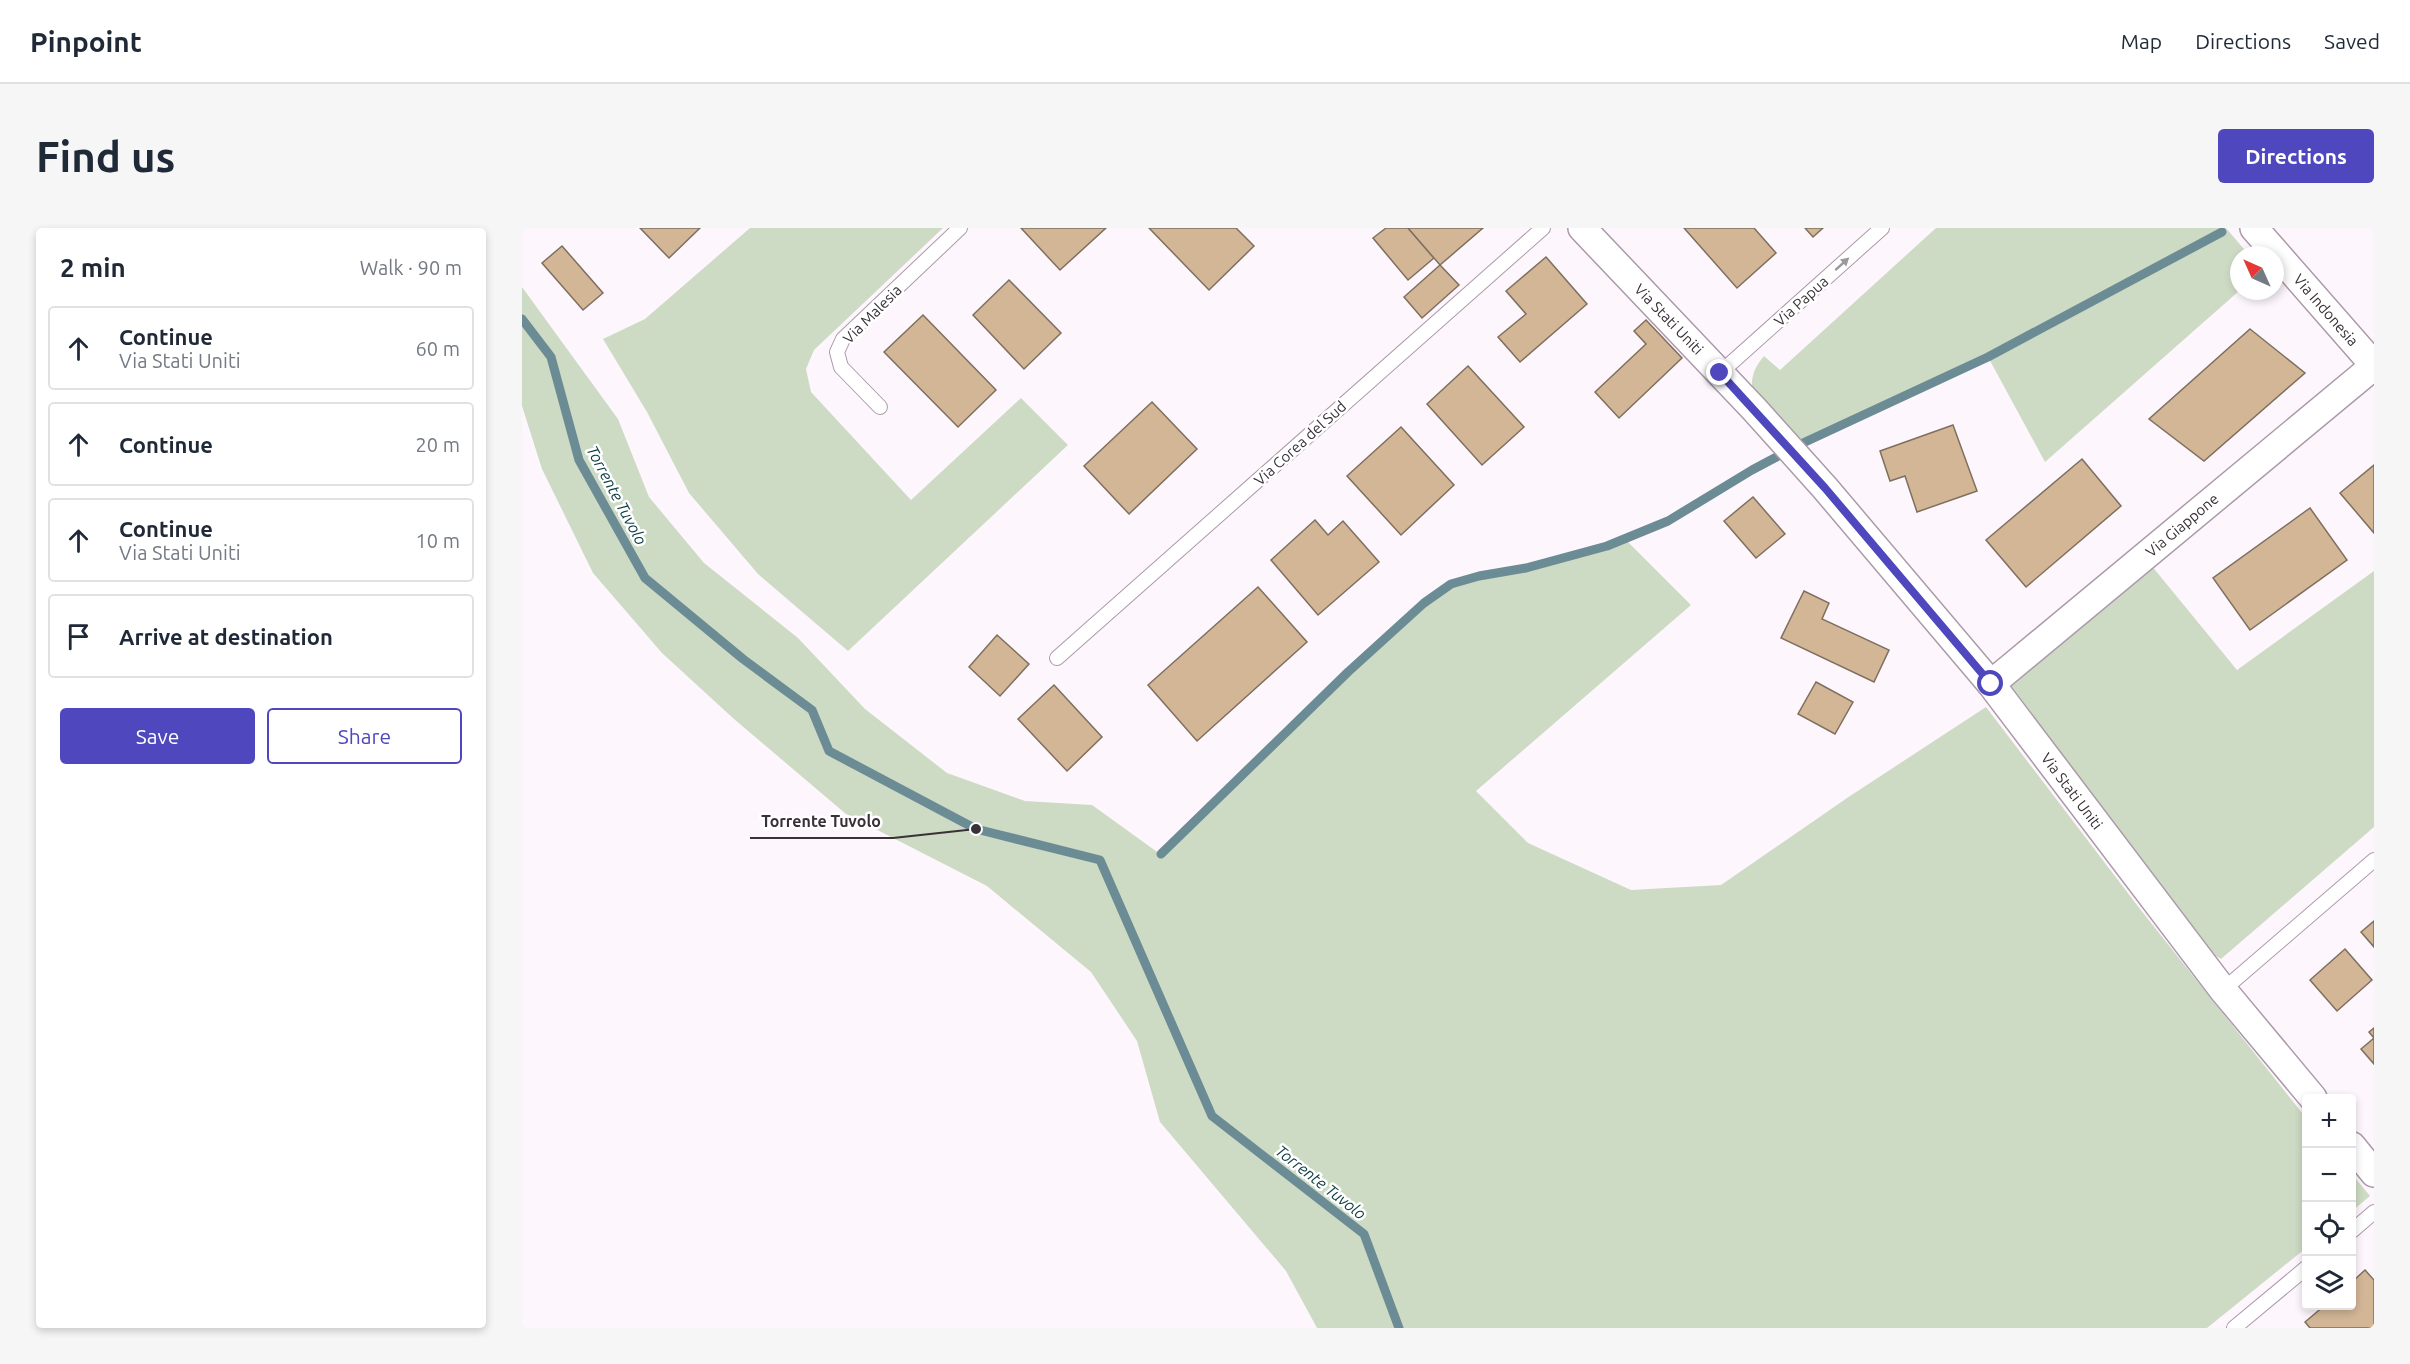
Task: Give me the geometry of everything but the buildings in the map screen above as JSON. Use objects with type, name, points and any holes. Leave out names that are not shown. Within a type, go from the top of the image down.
[{"type":"street","name":"Via Stati Uniti","points":[[1582,228],[1755,410],[1825,488],[1991,684],[2223,990],[2310,1094]]},
{"type":"street","name":"Via Indonesia","points":[[2254,228],[2374,365]]},
{"type":"street","name":"Via Giappone","points":[[1991,684],[2374,365]]},
{"type":"street","points":[[2354,1148],[2374,1173]]},
{"type":"lane","name":"Via Malesia","points":[[880,407],[841,366],[837,352],[843,339],[960,228]]},
{"type":"lane","name":"Via Corea del Sud","points":[[1058,658],[1542,228]]},
{"type":"lane","name":"Via Papua","points":[[1720,373],[1882,228]]},
{"type":"lane","points":[[2223,990],[2374,860]]},
{"type":"lane","points":[[2356,1228],[2374,1212]]},
{"type":"lane","points":[[2234,1328],[2302,1272]]},
{"type":"green space","points":[[750,228],[943,228],[814,350],[806,369],[811,392],[911,500],[1021,398],[1068,445],[848,651],[758,574],[689,493],[647,412],[603,339],[645,319]]},
{"type":"green space","points":[[1936,228],[2226,228],[2241,246],[2230,246],[2230,299],[2045,462],[1988,357],[1803,443],[1752,390],[1754,372],[1764,356],[1780,370]]},
{"type":"green space","points":[[522,287],[618,419],[649,497],[704,563],[798,638],[865,709],[947,773],[1025,801],[1092,805],[1160,854],[1348,672],[1424,603],[1451,584],[1479,576],[1526,568],[1607,546],[1624,538],[1691,605],[1476,791],[1528,843],[1631,890],[1721,885],[1847,798],[1986,707],[2140,909],[2302,1113],[2302,1251],[2207,1328],[1317,1328],[1286,1271],[1160,1122],[1137,1041],[1091,972],[987,886],[846,814],[734,719],[662,653],[593,573],[542,469],[522,406]]},
{"type":"green space","points":[[2151,565],[2237,670],[2374,571],[2374,827],[2221,959],[2205,950],[2006,690],[2006,680]]},
{"type":"green space","points":[[2356,1179],[2370,1196],[2356,1208]]},
{"type":"waterway","points":[[1161,854],[1348,672],[1424,603],[1451,584],[1479,576],[1526,568],[1607,546],[1668,521],[1752,470],[1803,443],[1988,357],[2222,232]]},
{"type":"waterway","name":"Torrente Tuvolo","points":[[522,319],[551,357],[579,460],[645,578],[743,659],[812,710],[829,751],[976,829],[1100,860],[1212,1116],[1364,1234],[1399,1328]]},
{"type":"place","name":"Torrente Tuvolo","points":[[976,829]]},
{"type":"route","points":[[1720,373],[1825,488],[1991,684]]}]
